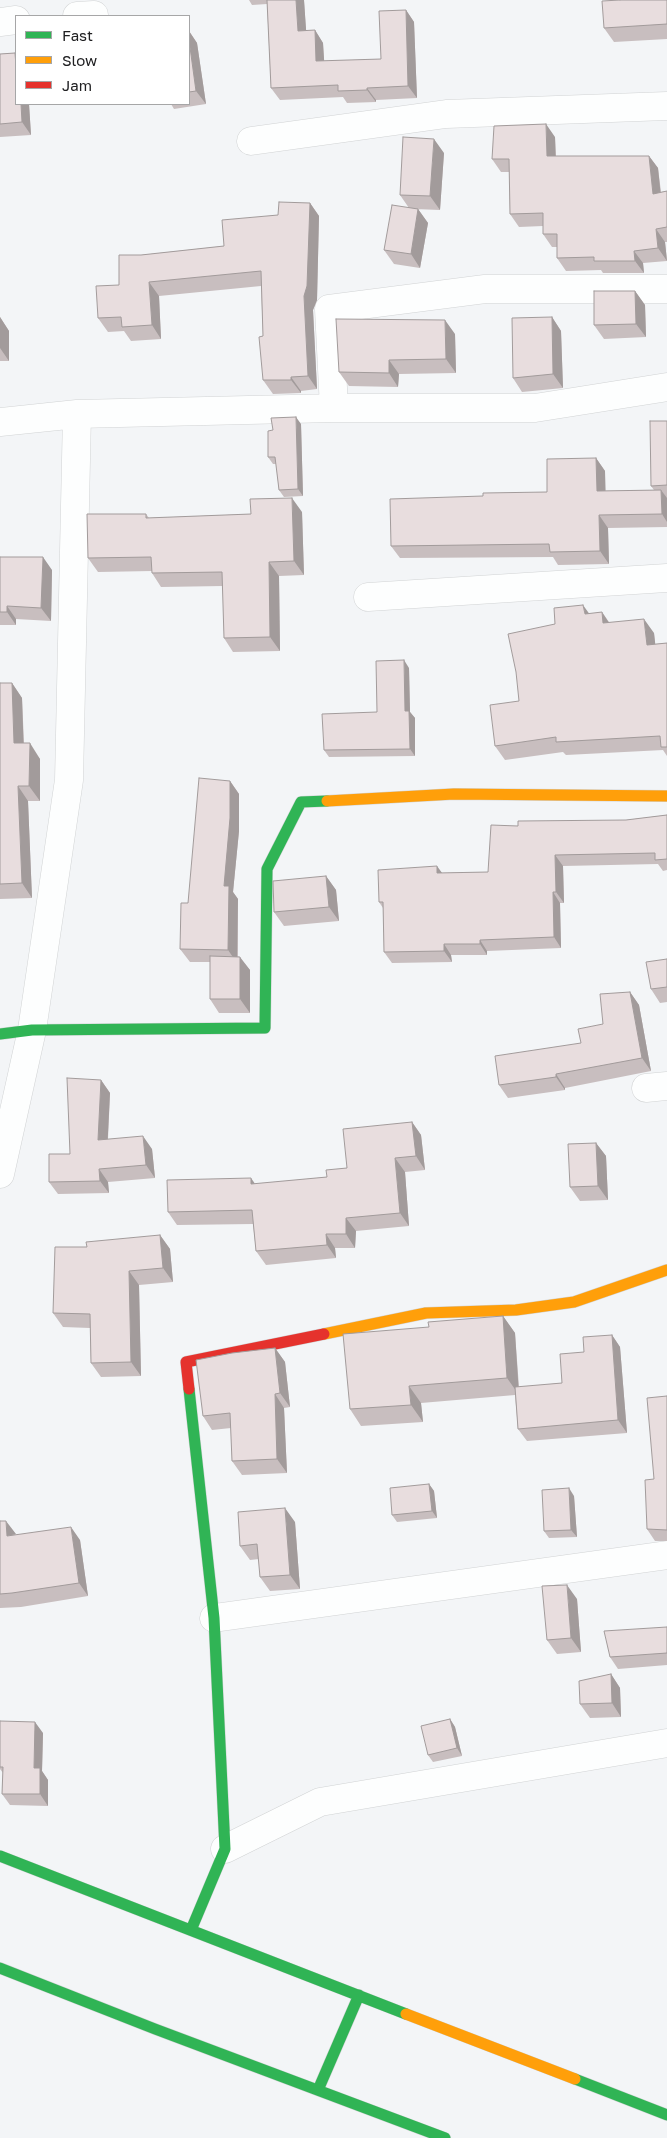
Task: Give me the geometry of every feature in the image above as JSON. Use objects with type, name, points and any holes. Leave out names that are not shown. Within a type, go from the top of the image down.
[{"type":"street","points":[[0,22],[15,20]]},
{"type":"street","points":[[250,142],[446,114],[667,106]]},
{"type":"street","points":[[334,408],[329,310],[485,289],[667,289]]},
{"type":"street","points":[[0,422],[77,414],[334,408],[535,408],[667,387]]},
{"type":"street","points":[[0,1174],[32,1030],[69,780],[77,414]]},
{"type":"street","points":[[368,597],[667,578]]},
{"type":"street","points":[[0,1034],[32,1030],[265,1028],[267,869],[300,802],[454,794],[667,796]]},
{"type":"street","points":[[191,1930],[225,1849],[214,1618],[186,1362],[426,1313],[516,1310],[574,1302],[667,1270]]},
{"type":"street","points":[[214,1618],[667,1555]]},
{"type":"street","points":[[225,1849],[320,1802],[667,1743]]},
{"type":"street","points":[[0,1856],[667,2115]]},
{"type":"street","points":[[0,1968],[155,2029],[445,2138]]},
{"type":"street","points":[[318,2090],[359,1995]]},
{"type":"building","points":[[267,0],[296,0],[298,31],[315,30],[316,61],[381,59],[379,11],[406,10],[408,86],[338,91],[338,85],[271,88]]},
{"type":"building","points":[[667,0],[667,24],[604,28],[602,1]]},
{"type":"building","points":[[190,47],[196,91],[190,92]]},
{"type":"building","points":[[15,53],[15,105],[21,105],[22,122],[0,124],[0,54]]},
{"type":"building","points":[[546,124],[547,156],[649,156],[653,194],[667,191],[667,227],[656,229],[658,248],[634,251],[635,261],[594,261],[594,257],[557,258],[557,234],[543,234],[543,213],[510,214],[509,159],[492,159],[494,126]]},
{"type":"building","points":[[403,137],[434,139],[430,196],[400,195]]},
{"type":"building","points":[[279,202],[310,203],[307,286],[304,296],[308,376],[291,377],[291,380],[263,380],[259,337],[263,336],[261,271],[149,282],[152,325],[122,327],[121,317],[98,318],[96,286],[119,285],[119,255],[141,255],[224,246],[222,220],[278,215]]},
{"type":"building","points":[[392,205],[418,209],[411,254],[384,250]]},
{"type":"building","points":[[594,291],[635,291],[636,324],[594,325]]},
{"type":"building","points":[[552,317],[553,374],[513,378],[512,318]]},
{"type":"building","points":[[336,319],[445,320],[446,359],[389,360],[389,373],[339,372]]},
{"type":"building","points":[[296,417],[298,489],[279,490],[275,457],[268,457],[268,431],[273,430],[271,418]]},
{"type":"building","points":[[650,421],[667,421],[667,485],[651,486]]},
{"type":"building","points":[[596,458],[597,491],[661,490],[662,514],[599,515],[600,551],[550,552],[549,544],[391,546],[390,499],[483,496],[483,493],[547,492],[547,459]]},
{"type":"building","points":[[292,498],[294,561],[269,562],[270,637],[224,638],[222,572],[152,573],[151,557],[88,558],[87,514],[146,514],[146,518],[251,514],[250,499]]},
{"type":"building","points":[[0,557],[43,557],[41,608],[7,606],[7,612],[0,612]]},
{"type":"building","points":[[583,605],[585,614],[602,612],[603,623],[644,619],[647,645],[667,643],[667,747],[661,747],[660,736],[556,742],[556,737],[495,746],[490,705],[519,701],[516,672],[508,634],[555,624],[554,608]]},
{"type":"building","points":[[404,660],[405,711],[409,711],[410,749],[324,750],[322,714],[377,712],[376,661]]},
{"type":"building","points":[[0,683],[12,683],[14,743],[30,743],[29,786],[18,786],[22,883],[0,884]]},
{"type":"building","points":[[199,778],[230,781],[230,818],[224,886],[229,886],[228,950],[180,949],[181,903],[188,903]]},
{"type":"building","points":[[667,815],[667,859],[655,860],[655,853],[555,855],[556,892],[553,892],[554,937],[480,940],[480,944],[444,944],[444,951],[384,952],[383,902],[379,902],[378,870],[437,866],[437,873],[488,872],[491,825],[518,826],[518,821],[626,820]]},
{"type":"building","points":[[326,876],[329,907],[274,912],[273,881]]},
{"type":"building","points":[[210,956],[240,957],[240,999],[210,999]]},
{"type":"building","points":[[667,959],[667,987],[651,989],[646,962]]},
{"type":"building","points":[[630,992],[642,1058],[556,1074],[556,1077],[499,1085],[495,1056],[581,1043],[578,1029],[603,1024],[600,994]]},
{"type":"building","points":[[67,1078],[101,1080],[98,1140],[143,1136],[146,1165],[99,1169],[100,1181],[49,1182],[49,1154],[70,1154]]},
{"type":"building","points":[[412,1122],[416,1156],[395,1158],[400,1213],[346,1218],[346,1234],[326,1234],[327,1245],[256,1251],[252,1210],[168,1212],[167,1180],[251,1178],[251,1184],[327,1177],[326,1170],[347,1168],[343,1129]]},
{"type":"building","points":[[596,1143],[598,1186],[570,1187],[568,1144]]},
{"type":"building","points":[[160,1235],[163,1268],[129,1271],[131,1362],[91,1363],[90,1314],[53,1313],[55,1247],[87,1247],[86,1242]]},
{"type":"building","points":[[503,1316],[507,1378],[409,1386],[411,1405],[350,1409],[343,1334],[429,1327],[428,1322]]},
{"type":"building","points":[[612,1335],[618,1420],[518,1429],[515,1387],[562,1383],[560,1354],[584,1352],[583,1337]]},
{"type":"building","points":[[275,1348],[280,1393],[275,1394],[277,1459],[232,1461],[230,1413],[203,1416],[196,1360],[232,1353]]},
{"type":"building","points":[[667,1396],[667,1530],[647,1529],[645,1480],[654,1479],[647,1398]]},
{"type":"building","points":[[429,1484],[432,1511],[392,1515],[390,1488]]},
{"type":"building","points":[[569,1488],[571,1530],[544,1531],[542,1490]]},
{"type":"building","points":[[285,1508],[290,1575],[260,1577],[257,1544],[240,1546],[238,1512]]},
{"type":"building","points":[[0,1521],[6,1521],[7,1536],[71,1527],[79,1583],[0,1594]]},
{"type":"building","points":[[567,1585],[571,1638],[547,1640],[542,1586]]},
{"type":"building","points":[[667,1627],[667,1653],[610,1657],[604,1631]]},
{"type":"building","points":[[611,1674],[612,1703],[580,1704],[579,1681]]},
{"type":"building","points":[[450,1719],[457,1748],[428,1755],[421,1726]]},
{"type":"building","points":[[0,1721],[35,1722],[34,1768],[40,1768],[40,1794],[2,1794],[3,1767],[0,1767]]},
{"type":"traffic: fast","points":[[0,1034],[32,1030],[265,1028],[267,869],[301,802],[327,801]]},
{"type":"traffic: fast","points":[[189,1389],[214,1618],[225,1849],[191,1930]]},
{"type":"traffic: fast","points":[[0,1856],[406,2014]]},
{"type":"traffic: fast","points":[[0,1968],[155,2029],[445,2138]]},
{"type":"traffic: fast","points":[[318,2090],[359,1995]]},
{"type":"traffic: fast","points":[[575,2079],[667,2115]]},
{"type":"traffic: slow","points":[[327,801],[454,794],[667,796]]},
{"type":"traffic: slow","points":[[324,1334],[426,1313],[516,1310],[574,1302],[667,1270]]},
{"type":"traffic: slow","points":[[406,2014],[575,2079]]},
{"type":"traffic: jam","points":[[189,1389],[186,1362],[324,1334]]}]
